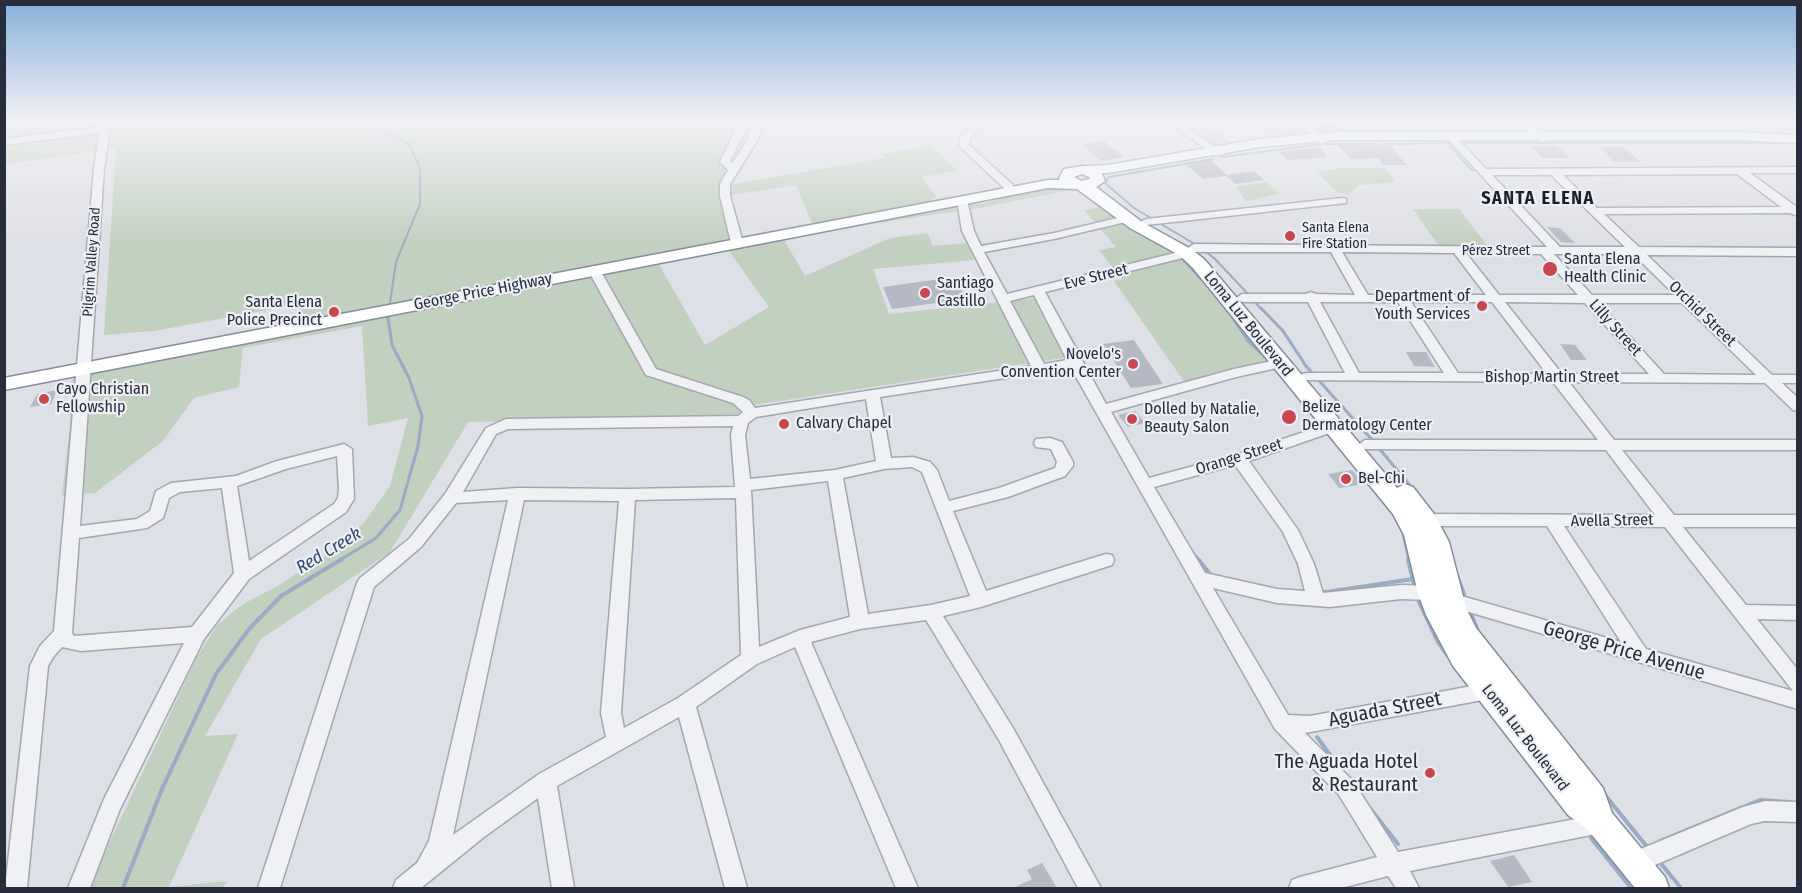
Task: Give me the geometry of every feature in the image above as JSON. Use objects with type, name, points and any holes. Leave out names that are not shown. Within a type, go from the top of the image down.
[{"type":"highway","name":"George Price Highway","points":[[962,200],[1009,187],[1077,179]]},
{"type":"highway","name":"George Price Highway","points":[[4,384],[1077,179]]},
{"type":"highway","points":[[1077,179],[1089,185],[1098,180]]},
{"type":"highway","name":"Loma Luz Boulevard","points":[[1077,179],[1126,219],[1191,251],[1401,509],[1410,523],[1441,597],[1478,651],[1593,798],[1601,822]]},
{"type":"highway","name":"Loma Luz Boulevard","points":[[1098,180],[1102,191],[1212,264],[1242,297],[1426,520],[1442,557],[1441,597],[1446,633],[1461,658],[1578,805],[1601,822],[1653,888]]},
{"type":"main road","points":[[1077,179],[1108,169],[1149,163]]},
{"type":"main road","points":[[1098,180],[1112,172],[1161,163]]},
{"type":"street","name":"Pilgrim Valley Road","points":[[63,634],[100,163]]},
{"type":"street","points":[[726,163],[733,169]]},
{"type":"street","points":[[736,243],[725,190],[727,177],[737,163]]},
{"type":"street","points":[[982,163],[1009,187]]},
{"type":"street","name":"Lilly Street","points":[[1475,163],[1588,298],[1660,378]]},
{"type":"street","points":[[1484,172],[1797,170]]},
{"type":"street","points":[[1740,171],[1793,208]]},
{"type":"street","name":"Orchid Street","points":[[1554,172],[1797,407]]},
{"type":"street","points":[[962,200],[969,231],[977,250],[1039,368]]},
{"type":"street","points":[[1146,222],[1342,201]]},
{"type":"street","points":[[1594,210],[1793,208]]},
{"type":"street","points":[[977,250],[1054,236],[1126,219]]},
{"type":"street","points":[[1335,250],[1363,297]]},
{"type":"street","points":[[1458,250],[1797,685]]},
{"type":"street","name":"Pérez Street","points":[[1191,251],[1797,252]]},
{"type":"street","name":"Eve Street","points":[[1003,299],[1191,251]]},
{"type":"street","points":[[594,270],[651,372],[744,403],[746,417],[738,435],[743,488],[750,659]]},
{"type":"street","points":[[1038,291],[1075,363],[1282,723],[1346,788],[1408,888]]},
{"type":"street","points":[[1311,296],[1354,376]]},
{"type":"street","points":[[1242,297],[1687,299]]},
{"type":"street","points":[[1402,298],[1453,377]]},
{"type":"street","points":[[269,888],[366,584],[416,543],[451,498],[491,431],[506,424],[746,417],[872,394],[1075,363]]},
{"type":"street","points":[[1102,410],[1234,373],[1281,363]]},
{"type":"street","name":"Bishop Martin Street","points":[[1307,377],[1797,379]]},
{"type":"street","points":[[872,394],[884,464]]},
{"type":"street","name":"Orange Street","points":[[1145,484],[1239,459],[1333,427]]},
{"type":"street","points":[[943,508],[1002,493],[1060,472],[1065,462],[1057,446],[1041,443]]},
{"type":"street","points":[[1365,445],[1797,445]]},
{"type":"street","points":[[71,533],[141,524],[157,514],[162,495],[177,487],[229,482],[344,449],[347,489],[346,499],[340,508],[243,574],[197,634],[111,806],[79,888]]},
{"type":"street","points":[[1239,459],[1290,530],[1306,564],[1316,599]]},
{"type":"street","points":[[451,498],[517,494],[627,495],[743,488],[884,464],[913,462],[929,470],[981,600]]},
{"type":"street","points":[[835,474],[860,622]]},
{"type":"street","points":[[229,482],[243,574]]},
{"type":"street","points":[[420,876],[439,846],[447,817],[517,494]]},
{"type":"street","points":[[617,741],[611,713],[627,495]]},
{"type":"street","name":"Avella Street","points":[[1426,520],[1797,521]]},
{"type":"street","points":[[1552,522],[1641,657]]},
{"type":"street","points":[[404,888],[476,830],[546,781],[685,704],[750,659],[800,637],[860,622],[931,612],[981,600],[1106,560]]},
{"type":"street","name":"George Price Avenue","points":[[1199,578],[1277,596],[1316,599],[1401,592],[1441,597],[1797,701]]},
{"type":"street","points":[[931,612],[1006,734],[1090,888]]},
{"type":"street","points":[[1742,612],[1797,613]]},
{"type":"street","points":[[16,888],[39,666],[47,651],[63,634],[69,643],[87,644],[197,634]]},
{"type":"street","points":[[800,637],[907,888]]},
{"type":"street","name":"Aguada Street","points":[[1282,723],[1310,725],[1488,691]]},
{"type":"street","points":[[685,704],[736,888]]},
{"type":"street","points":[[546,781],[563,888]]},
{"type":"street","points":[[1634,863],[1750,814],[1773,811],[1797,812]]},
{"type":"street","points":[[447,817],[458,830],[476,830]]},
{"type":"street","points":[[1300,888],[1393,864],[1601,822]]},
{"type":"green space","points":[[115,163],[746,163],[734,184],[857,163],[949,163],[957,171],[921,177],[936,196],[931,200],[934,202],[812,224],[796,185],[726,196],[736,239],[296,326],[300,304],[154,331],[104,335]]},
{"type":"green space","points":[[1339,168],[1385,168],[1395,182],[1360,185],[1348,194],[1337,192],[1317,172]]},
{"type":"green space","points":[[1266,182],[1279,194],[1246,201],[1236,187]]},
{"type":"green space","points":[[1044,187],[1077,188],[1182,256],[1232,312],[1252,342],[1271,360],[1185,383],[1114,281],[1122,279],[1099,250],[1116,247],[1084,210],[1100,207],[1075,189],[979,208],[784,240],[805,276],[890,238],[927,233],[933,246],[967,243],[974,260],[873,269],[889,314],[1047,297],[1083,355],[747,406],[733,417],[468,422],[390,552],[261,639],[205,736],[238,734],[169,887],[227,881],[223,888],[88,888],[196,659],[217,625],[243,604],[276,587],[334,550],[364,523],[390,486],[408,418],[368,426],[362,326],[243,348],[239,387],[194,398],[163,441],[95,493],[62,496],[70,424],[71,381],[77,373],[657,261],[705,345],[769,307],[726,247],[940,207],[985,203]]},
{"type":"green space","points":[[1413,209],[1459,209],[1489,248],[1440,248]]},
{"type":"building","points":[[1214,163],[1227,175],[1254,171],[1264,180],[1235,184],[1226,176],[1203,179],[1187,165]]},
{"type":"building","points":[[1381,163],[1405,163],[1407,165],[1383,165]]},
{"type":"building","points":[[1547,227],[1560,228],[1575,243],[1561,242]]},
{"type":"building","name":"Santiago Castillo","points":[[955,277],[966,299],[892,309],[883,287]]},
{"type":"building","name":"Novelo's Convention Center","points":[[1134,340],[1163,384],[1131,388],[1103,344]]},
{"type":"building","points":[[1560,344],[1575,345],[1587,360],[1571,360]]},
{"type":"building","points":[[1406,352],[1426,352],[1435,367],[1414,366]]},
{"type":"building","name":"Cayo Christian Fellowship","points":[[57,390],[51,404],[30,407],[37,394]]},
{"type":"building","name":"Dolled by Natalie, Beauty Salon","points":[[1135,411],[1145,423],[1128,427],[1118,415]]},
{"type":"building","name":"Bel-Chi","points":[[1352,470],[1364,484],[1339,488],[1328,474]]},
{"type":"building","points":[[1514,855],[1532,882],[1508,887],[1490,861]]},
{"type":"building","points":[[1042,863],[1057,888],[1013,888],[1032,879],[1027,870]]},
{"type":"waterway","name":"Red Creek","points":[[389,310],[396,262],[420,204],[420,168],[418,163]]},
{"type":"waterway","points":[[1192,163],[1109,177],[1105,183],[1134,208],[1198,246]]},
{"type":"waterway","points":[[1465,163],[1472,170],[1476,170]]},
{"type":"waterway","points":[[1203,250],[1214,258],[1250,296]]},
{"type":"waterway","points":[[1184,261],[1213,292]]},
{"type":"waterway","points":[[1254,301],[1262,310]]},
{"type":"waterway","name":"Red Creek","points":[[340,560],[376,538],[400,510],[418,446],[422,416],[409,378],[392,345],[389,308]]},
{"type":"waterway","points":[[1261,308],[1283,331],[1306,366],[1374,442]]},
{"type":"waterway","points":[[1232,316],[1248,341],[1267,359]]},
{"type":"waterway","points":[[1378,447],[1412,488]]},
{"type":"waterway","points":[[1374,490],[1394,515]]},
{"type":"waterway","points":[[1402,529],[1409,560]]},
{"type":"waterway","points":[[1193,553],[1199,560]]},
{"type":"waterway","name":"Red Creek","points":[[123,888],[162,789],[216,674],[249,629],[281,596],[342,559]]},
{"type":"waterway","points":[[1198,559],[1211,575]]},
{"type":"waterway","points":[[1408,559],[1413,579]]},
{"type":"waterway","points":[[1458,578],[1466,600]]},
{"type":"waterway","points":[[1320,593],[1413,579]]},
{"type":"waterway","points":[[1413,579],[1414,585]]},
{"type":"waterway","points":[[1418,600],[1438,642],[1448,656]]},
{"type":"waterway","points":[[1469,609],[1478,631]]},
{"type":"waterway","points":[[1317,737],[1342,771]]},
{"type":"waterway","points":[[1605,795],[1648,848]]},
{"type":"waterway","points":[[1660,841],[1760,800],[1789,802]]},
{"type":"waterway","points":[[1366,803],[1398,844]]},
{"type":"waterway","points":[[1591,838],[1631,888]]},
{"type":"waterway","points":[[1658,860],[1681,888]]},
{"type":"place","name":"Santa Elena Fire Station","points":[[1290,236]]},
{"type":"place","name":"Santa Elena Health Clinic","points":[[1550,269]]},
{"type":"place","name":"Santiago Castillo","points":[[925,293]]},
{"type":"place","name":"Department of Youth Services","points":[[1482,306]]},
{"type":"place","name":"Santa Elena Police Precinct","points":[[334,312]]},
{"type":"place","name":"Novelo's Convention Center","points":[[1133,364]]},
{"type":"place","name":"Cayo Christian Fellowship","points":[[44,399]]},
{"type":"place","name":"Belize Dermatology Center","points":[[1289,417]]},
{"type":"place","name":"Dolled by Natalie, Beauty Salon","points":[[1132,419]]},
{"type":"place","name":"Calvary Chapel","points":[[784,424]]},
{"type":"place","name":"Bel-Chi","points":[[1346,479]]},
{"type":"place","name":"The Aguada Hotel & Restaurant","points":[[1430,773]]},
{"type":"district","name":"SANTA ELENA","points":[[1538,199]]}]
